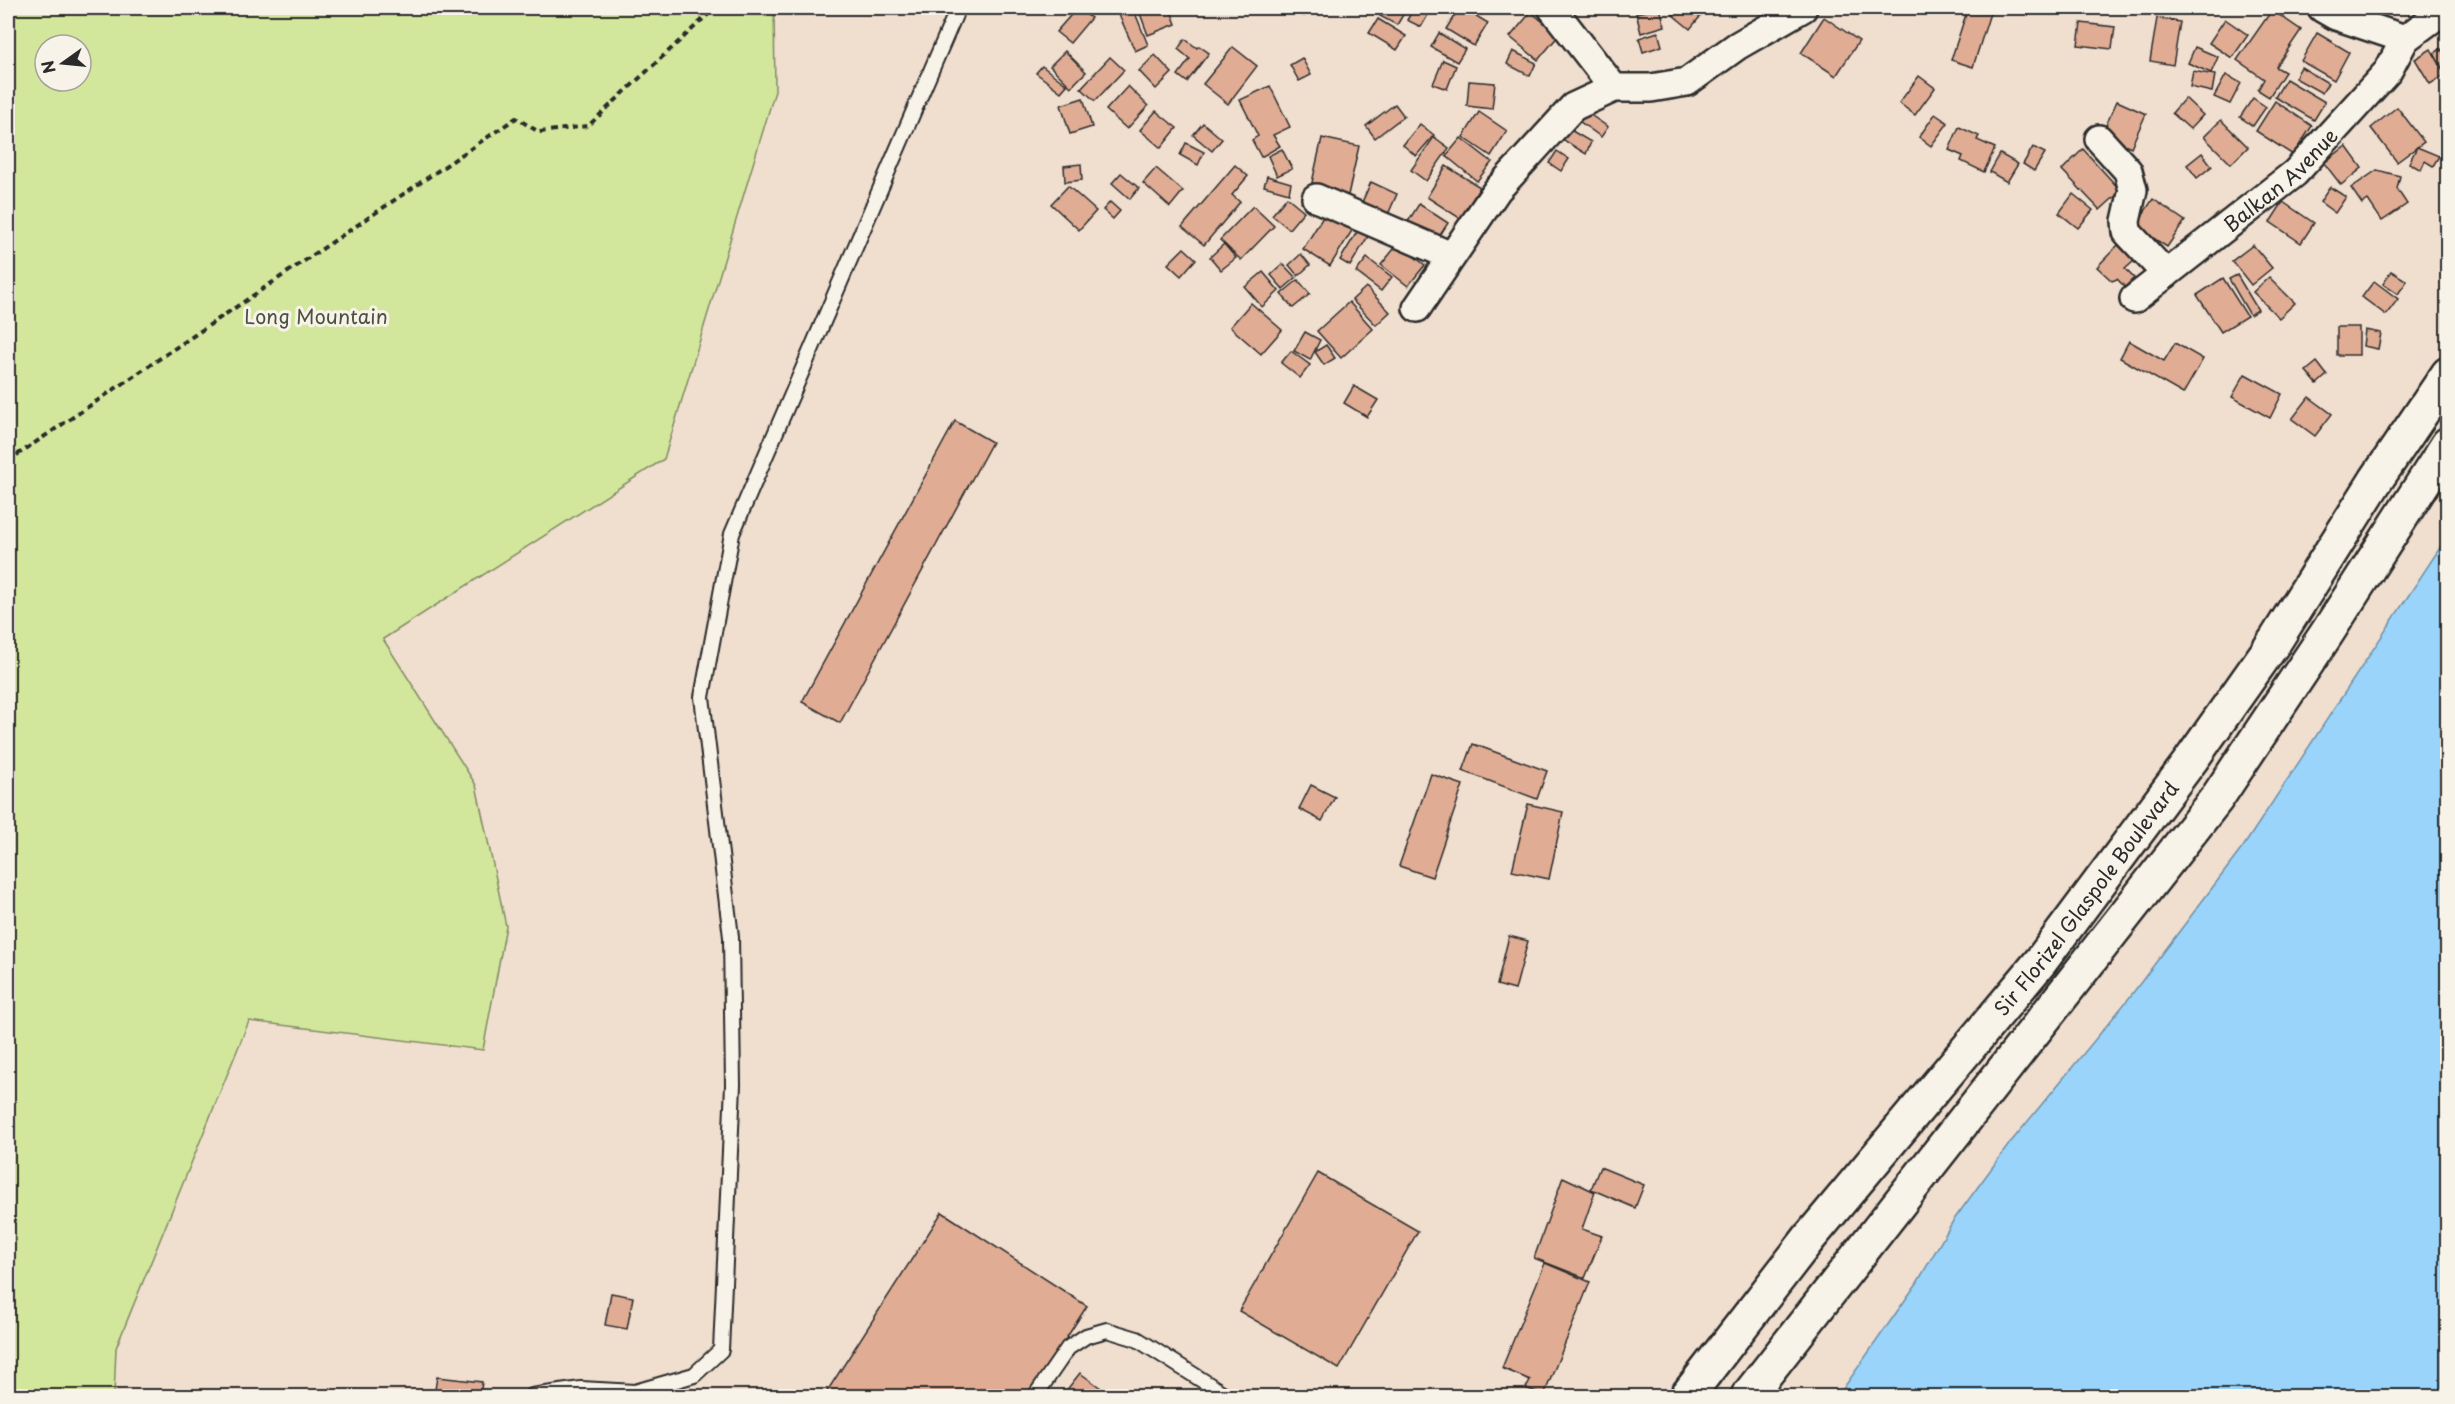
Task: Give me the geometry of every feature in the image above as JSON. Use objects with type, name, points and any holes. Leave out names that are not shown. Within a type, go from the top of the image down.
[{"type":"highway","name":"Sir Florizel Glaspole Boulevard","points":[[1687,1396],[1810,1237],[2048,952],[2191,760],[2275,641],[2376,480],[2448,374]]},
{"type":"highway","points":[[1748,1396],[2217,798],[2334,623],[2448,444]]},
{"type":"street","points":[[1552,8],[1614,88]]},
{"type":"street","points":[[1417,308],[1497,190],[1573,107],[1614,88],[1651,88],[1688,82],[1737,46],[1803,8]]},
{"type":"street","points":[[2322,8],[2336,16],[2405,39],[2447,8]]},
{"type":"street","name":"Balkan Avenue","points":[[2134,299],[2295,173],[2388,71],[2405,39]]},
{"type":"street","points":[[2098,140],[2128,171],[2133,190],[2126,221],[2127,232],[2166,274]]},
{"type":"street","points":[[1316,198],[1451,256]]},
{"type":"lane","points":[[532,1396],[581,1389],[635,1392],[694,1375],[721,1350],[733,1085],[731,937],[702,697],[732,534],[958,8]]},
{"type":"lane","points":[[1035,1396],[1068,1348],[1086,1336],[1107,1330],[1137,1339],[1227,1396]]},
{"type":"path","points":[[8,461],[516,118],[539,132],[588,126],[715,8]]},
{"type":"green space","name":"Long Mountain","points":[[8,8],[774,8],[775,91],[664,459],[383,639],[476,785],[506,926],[483,1050],[249,1021],[116,1348],[114,1396],[8,1396]]},
{"type":"water","points":[[2447,537],[2447,1396],[1838,1396],[1917,1283],[1953,1221],[2010,1143],[2126,1002],[2243,847]]},
{"type":"building","points":[[1077,8],[1091,18],[1070,43],[1056,32]]},
{"type":"building","points":[[1116,8],[1133,8],[1148,45],[1135,51]]},
{"type":"building","points":[[1138,8],[1170,8],[1176,24],[1148,35]]},
{"type":"building","points":[[1290,8],[1309,8],[1304,16]]},
{"type":"building","points":[[1385,8],[1407,8],[1397,25],[1380,16]]},
{"type":"building","points":[[1414,8],[1432,8],[1421,27],[1407,20]]},
{"type":"building","points":[[1459,8],[1463,8],[1488,23],[1474,46],[1446,29]]},
{"type":"building","points":[[1660,8],[1665,26],[1641,33],[1636,13]]},
{"type":"building","points":[[1680,8],[1697,8],[1703,13],[1690,29],[1673,15]]},
{"type":"building","points":[[1968,8],[1991,10],[1973,67],[1951,60]]},
{"type":"building","points":[[2272,10],[2301,30],[2276,67],[2285,72],[2269,97],[2258,90],[2264,79],[2237,60]]},
{"type":"building","points":[[1531,12],[1559,35],[1538,60],[1510,37]]},
{"type":"building","points":[[1824,17],[1859,41],[1836,76],[1801,53]]},
{"type":"building","points":[[2157,18],[2180,22],[2173,65],[2150,61]]},
{"type":"building","points":[[1378,19],[1406,36],[1397,50],[1369,33]]},
{"type":"building","points":[[2225,19],[2248,35],[2232,58],[2209,43]]},
{"type":"building","points":[[2081,23],[2115,27],[2112,49],[2078,45]]},
{"type":"building","points":[[1658,32],[1662,46],[1643,52],[1639,38]]},
{"type":"building","points":[[1439,33],[1465,49],[1457,62],[1431,47]]},
{"type":"building","points":[[2317,33],[2349,52],[2334,80],[2301,61]]},
{"type":"building","points":[[1185,39],[1209,53],[1187,82],[1178,75],[1190,59],[1178,49]]},
{"type":"building","points":[[1233,47],[1257,66],[1228,104],[1203,84]]},
{"type":"building","points":[[2195,47],[2218,57],[2211,73],[2188,63]]},
{"type":"building","points":[[2431,49],[2446,75],[2430,84],[2415,59]]},
{"type":"building","points":[[2441,49],[2448,60],[2448,67],[2443,70],[2434,53]]},
{"type":"building","points":[[1065,51],[1086,72],[1071,87],[1050,66]]},
{"type":"building","points":[[1513,51],[1536,63],[1530,76],[1507,64]]},
{"type":"building","points":[[1155,55],[1172,73],[1156,89],[1139,71]]},
{"type":"building","points":[[1110,57],[1124,70],[1095,101],[1081,88]]},
{"type":"building","points":[[1302,58],[1311,75],[1299,81],[1290,65]]},
{"type":"building","points":[[1443,60],[1456,66],[1447,89],[1433,84]]},
{"type":"building","points":[[1042,66],[1067,85],[1061,92],[1036,73]]},
{"type":"building","points":[[2301,67],[2328,83],[2322,93],[2295,78]]},
{"type":"building","points":[[2193,71],[2215,75],[2212,92],[2190,87]]},
{"type":"building","points":[[2226,75],[2241,83],[2230,104],[2214,97]]},
{"type":"building","points":[[1919,76],[1935,88],[1915,115],[1899,103]]},
{"type":"building","points":[[2286,79],[2325,102],[2314,120],[2275,97]]},
{"type":"building","points":[[1469,81],[1495,83],[1492,109],[1467,106]]},
{"type":"building","points":[[1128,86],[1148,106],[1127,129],[1106,110]]},
{"type":"building","points":[[1270,86],[1290,127],[1273,135],[1280,146],[1261,157],[1252,140],[1258,136],[1240,100]]},
{"type":"building","points":[[1083,98],[1092,127],[1070,134],[1061,105]]},
{"type":"building","points":[[2185,98],[2203,115],[2190,129],[2172,113]]},
{"type":"building","points":[[2253,98],[2266,107],[2253,126],[2240,117]]},
{"type":"building","points":[[2117,101],[2146,114],[2131,147],[2102,134]]},
{"type":"building","points":[[2275,101],[2312,126],[2293,155],[2256,131]]},
{"type":"building","points":[[1395,104],[1404,116],[1375,138],[1366,126]]},
{"type":"building","points":[[2397,107],[2424,142],[2397,162],[2371,128]]},
{"type":"building","points":[[1156,111],[1177,128],[1161,148],[1140,130]]},
{"type":"building","points":[[1479,112],[1507,131],[1491,156],[1463,137]]},
{"type":"building","points":[[1586,112],[1608,127],[1601,137],[1579,121]]},
{"type":"building","points":[[1935,114],[1948,123],[1931,146],[1919,137]]},
{"type":"building","points":[[2221,120],[2248,147],[2231,164],[2204,137]]},
{"type":"building","points":[[1203,123],[1222,139],[1212,151],[1193,135]]},
{"type":"building","points":[[1420,124],[1434,135],[1416,156],[1403,145]]},
{"type":"building","points":[[1959,127],[1979,136],[1977,140],[1995,148],[1984,172],[1961,161],[1963,156],[1949,150]]},
{"type":"building","points":[[1567,128],[1591,142],[1586,154],[1562,139]]},
{"type":"building","points":[[1434,137],[1449,148],[1426,181],[1411,170]]},
{"type":"building","points":[[1322,138],[1359,146],[1348,195],[1311,187]]},
{"type":"building","points":[[1461,138],[1492,162],[1477,181],[1446,156]]},
{"type":"building","points":[[1186,143],[1204,152],[1198,165],[1180,155]]},
{"type":"building","points":[[2346,146],[2362,168],[2341,185],[2324,163]]},
{"type":"building","points":[[2033,147],[2045,153],[2034,171],[2023,164]]},
{"type":"building","points":[[2417,147],[2439,156],[2433,166],[2425,161],[2421,170],[2409,163]]},
{"type":"building","points":[[1282,149],[1292,169],[1277,176],[1268,156]]},
{"type":"building","points":[[2083,149],[2121,191],[2100,210],[2062,170]]},
{"type":"building","points":[[1557,151],[1569,159],[1561,171],[1549,163]]},
{"type":"building","points":[[2202,153],[2212,166],[2197,178],[2187,165]]},
{"type":"building","points":[[2000,154],[2018,164],[2007,182],[1990,172]]},
{"type":"building","points":[[1081,164],[1082,180],[1065,182],[1064,166]]},
{"type":"building","points":[[1235,165],[1248,176],[1232,195],[1240,202],[1204,245],[1182,227]]},
{"type":"building","points":[[1446,166],[1480,187],[1461,219],[1427,197]]},
{"type":"building","points":[[1156,168],[1183,191],[1170,207],[1143,183]]},
{"type":"building","points":[[2377,170],[2400,176],[2397,189],[2407,204],[2382,221],[2368,200],[2362,204],[2351,188]]},
{"type":"building","points":[[1121,173],[1139,188],[1130,199],[1112,183]]},
{"type":"building","points":[[1267,176],[1291,183],[1289,193],[1264,186]]},
{"type":"building","points":[[1371,182],[1397,194],[1385,221],[1359,209]]},
{"type":"building","points":[[1068,186],[1096,211],[1079,230],[1051,204]]},
{"type":"building","points":[[2330,187],[2346,197],[2335,213],[2320,202]]},
{"type":"building","points":[[2073,194],[2093,210],[2078,228],[2059,213]]},
{"type":"building","points":[[1287,197],[1304,211],[1289,229],[1272,215]]},
{"type":"building","points":[[2153,199],[2185,221],[2167,247],[2135,226]]},
{"type":"building","points":[[1110,202],[1120,211],[1113,219],[1103,210]]},
{"type":"building","points":[[2283,202],[2314,223],[2301,243],[2270,222]]},
{"type":"building","points":[[1419,204],[1448,223],[1433,246],[1404,228]]},
{"type":"building","points":[[1253,206],[1274,226],[1241,260],[1220,240]]},
{"type":"building","points":[[1326,212],[1353,229],[1330,266],[1303,249]]},
{"type":"building","points":[[1360,227],[1370,233],[1350,266],[1340,260]]},
{"type":"building","points":[[1224,244],[1236,258],[1221,270],[1210,257]]},
{"type":"building","points":[[1398,244],[1425,265],[1408,286],[1381,265]]},
{"type":"building","points":[[2118,245],[2134,261],[2125,269],[2134,278],[2125,287],[2117,279],[2112,281],[2097,267]]},
{"type":"building","points":[[2253,245],[2272,268],[2251,285],[2232,261]]},
{"type":"building","points":[[1184,248],[1196,259],[1181,276],[1168,264]]},
{"type":"building","points":[[1301,254],[1310,265],[1298,276],[1289,265]]},
{"type":"building","points":[[1367,258],[1392,277],[1381,291],[1356,272]]},
{"type":"building","points":[[1283,264],[1296,278],[1283,289],[1271,275]]},
{"type":"building","points":[[2391,271],[2407,281],[2398,294],[2383,284]]},
{"type":"building","points":[[1263,272],[1279,291],[1262,307],[1245,287]]},
{"type":"building","points":[[2237,275],[2258,310],[2250,315],[2229,279]]},
{"type":"building","points":[[2269,277],[2295,303],[2279,318],[2253,292]]},
{"type":"building","points":[[2223,278],[2247,316],[2221,332],[2197,295]]},
{"type":"building","points":[[1298,280],[1310,294],[1293,308],[1281,294]]},
{"type":"building","points":[[2374,281],[2398,299],[2386,315],[2362,297]]},
{"type":"building","points":[[1366,287],[1390,312],[1376,325],[1352,300]]},
{"type":"building","points":[[1349,302],[1373,329],[1341,358],[1317,331]]},
{"type":"building","points":[[1251,303],[1282,330],[1261,354],[1230,327]]},
{"type":"building","points":[[2337,327],[2359,327],[2359,355],[2337,355]]},
{"type":"building","points":[[2365,330],[2381,333],[2378,349],[2363,346]]},
{"type":"building","points":[[1305,332],[1320,340],[1310,360],[1294,351]]},
{"type":"building","points":[[2129,341],[2164,361],[2175,343],[2203,359],[2183,394],[2120,358]]},
{"type":"building","points":[[1326,345],[1335,358],[1324,365],[1315,352]]},
{"type":"building","points":[[1291,351],[1310,365],[1300,378],[1281,363]]},
{"type":"building","points":[[2317,362],[2327,375],[2317,384],[2306,371]]},
{"type":"building","points":[[2245,374],[2282,394],[2270,418],[2232,397]]},
{"type":"building","points":[[1354,386],[1378,400],[1367,417],[1344,403]]},
{"type":"building","points":[[2309,397],[2332,414],[2315,436],[2292,419]]},
{"type":"building","points":[[955,421],[992,442],[840,723],[802,702]]},
{"type":"building","points":[[1473,744],[1547,771],[1537,799],[1463,771]]},
{"type":"building","points":[[1431,774],[1463,785],[1432,877],[1399,866]]},
{"type":"building","points":[[1311,785],[1335,797],[1322,821],[1299,809]]},
{"type":"building","points":[[1528,804],[1563,812],[1549,879],[1512,871]]},
{"type":"building","points":[[1509,936],[1528,941],[1515,990],[1497,985]]},
{"type":"building","points":[[1600,1167],[1644,1185],[1635,1208],[1591,1189]]},
{"type":"building","points":[[1318,1173],[1418,1231],[1339,1369],[1239,1311]]},
{"type":"building","points":[[1563,1177],[1595,1192],[1582,1229],[1602,1236],[1585,1278],[1534,1258]]},
{"type":"building","points":[[942,1212],[1087,1306],[1029,1396],[824,1396]]},
{"type":"building","points":[[1545,1263],[1590,1282],[1544,1395],[1526,1388],[1530,1380],[1502,1368]]},
{"type":"building","points":[[611,1293],[633,1297],[627,1329],[605,1325]]},
{"type":"building","points":[[1080,1373],[1112,1396],[1062,1396]]},
{"type":"building","points":[[437,1377],[482,1382],[480,1396],[434,1396]]}]
